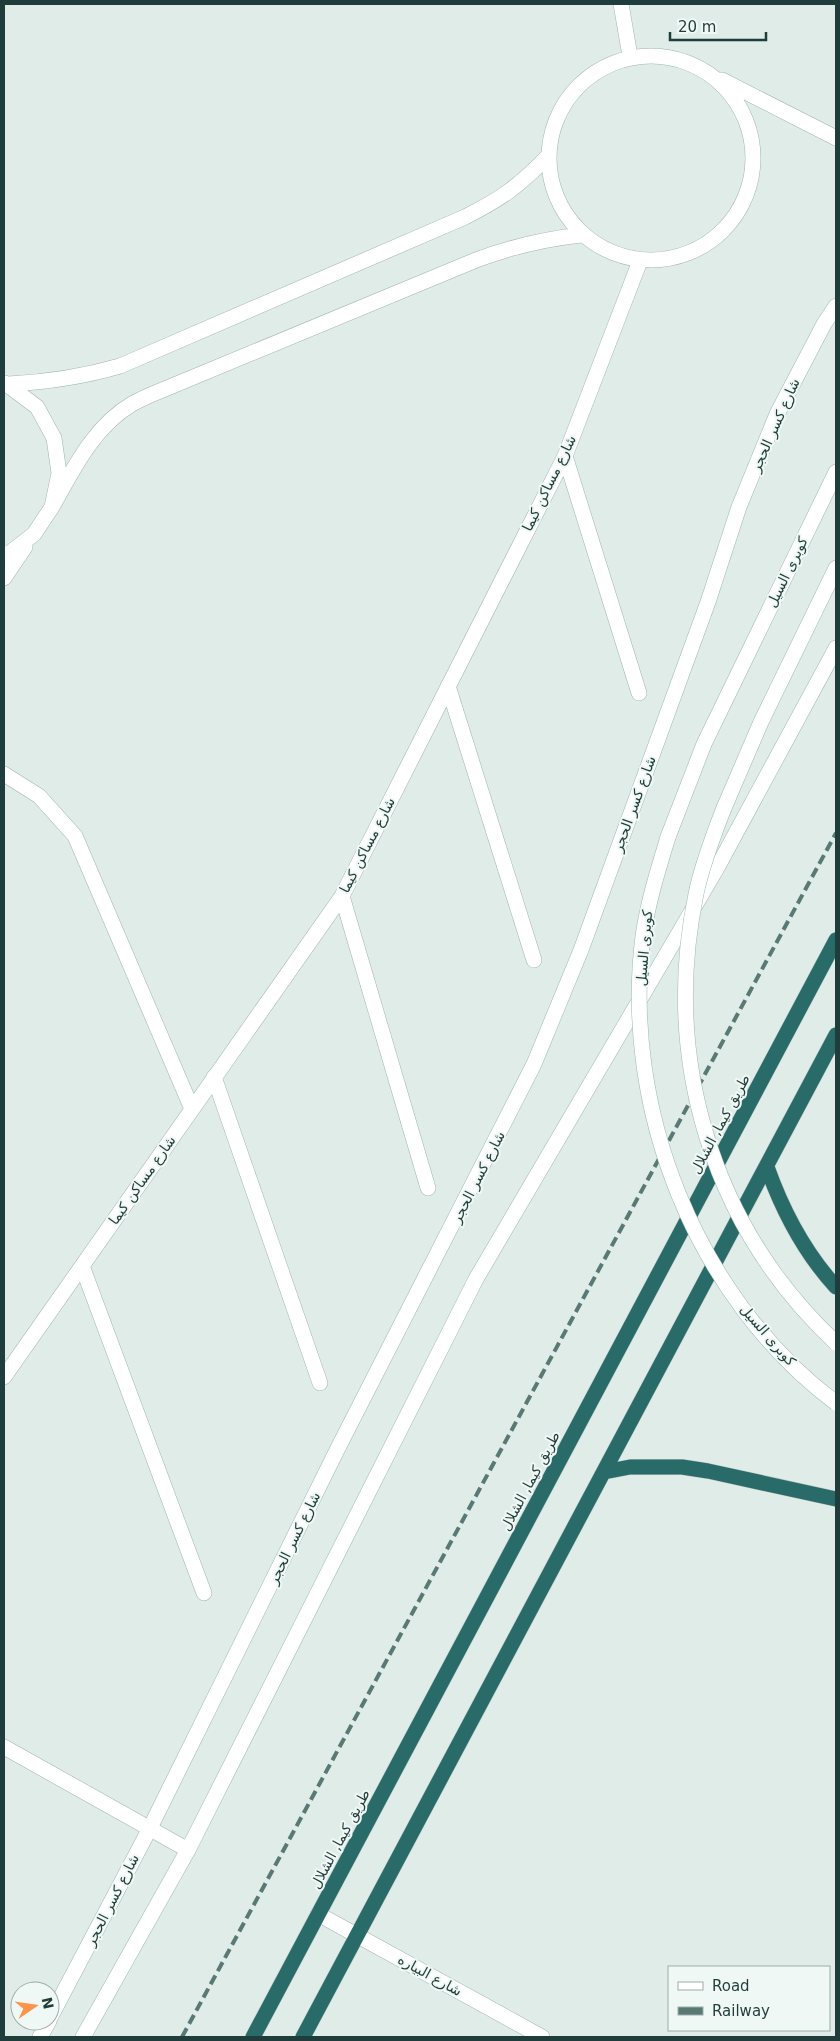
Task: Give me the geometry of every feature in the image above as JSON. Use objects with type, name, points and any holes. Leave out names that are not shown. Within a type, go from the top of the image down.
[{"type":"highway","name":"طريق كيما, الشلال","points":[[253,2037],[836,940]]},
{"type":"highway","points":[[303,2037],[836,1035]]},
{"type":"highway","points":[[767,1167],[779,1200],[794,1231],[813,1260],[836,1287]]},
{"type":"highway","points":[[604,1472],[630,1467],[682,1467],[708,1471],[836,1500]]},
{"type":"street","points":[[621,4],[630,56]]},
{"type":"street","points":[[712,75],[735,99],[749,129],[753,163],[746,195],[729,224],[704,246],[674,259],[640,261],[608,253],[582,234],[563,212],[551,186],[547,158],[558,112],[587,76],[630,56],[673,57],[712,75],[836,138]]},
{"type":"street","points":[[6,383],[57,381],[89,375],[120,366],[496,202],[523,182],[547,158]]},
{"type":"street","points":[[4,578],[52,507],[84,451],[105,425],[130,405],[510,247],[582,234]]},
{"type":"street","name":"شارع مساكن كيما","points":[[4,1377],[342,896],[565,456],[640,261]]},
{"type":"street","name":"شارع كسر الحجر","points":[[60,1999],[149,1830],[334,1457],[534,1064],[581,950],[708,602],[739,507],[777,414],[824,324],[836,306]]},
{"type":"street","points":[[6,383],[37,407],[54,438],[60,473],[52,507]]},
{"type":"street","points":[[565,456],[639,692]]},
{"type":"street","name":"كوبرى السيل","points":[[836,472],[704,744],[668,837],[650,894],[643,937],[640,980],[640,1024],[644,1067],[652,1110],[663,1152],[678,1193],[718,1271],[743,1307],[776,1347],[836,1403]]},
{"type":"street","points":[[4,555],[11,552],[34,534]]},
{"type":"street","points":[[836,568],[761,722],[708,850],[689,937],[685,982],[686,1026],[691,1071],[698,1106],[713,1157],[730,1198],[751,1238],[776,1275],[804,1310],[836,1343]]},
{"type":"street","points":[[83,2037],[188,1850],[476,1280],[717,868],[836,648]]},
{"type":"street","points":[[448,686],[534,960]]},
{"type":"street","points":[[4,774],[39,796],[75,836],[192,1109]]},
{"type":"street","points":[[342,896],[428,1188]]},
{"type":"street","points":[[214,1077],[320,1383]]},
{"type":"street","points":[[82,1266],[204,1593]]},
{"type":"street","points":[[4,1747],[149,1830],[188,1850]]},
{"type":"street","name":"شارع البياره","points":[[318,1914],[542,2037]]},
{"type":"railway","points":[[182,2037],[836,833]]}]
